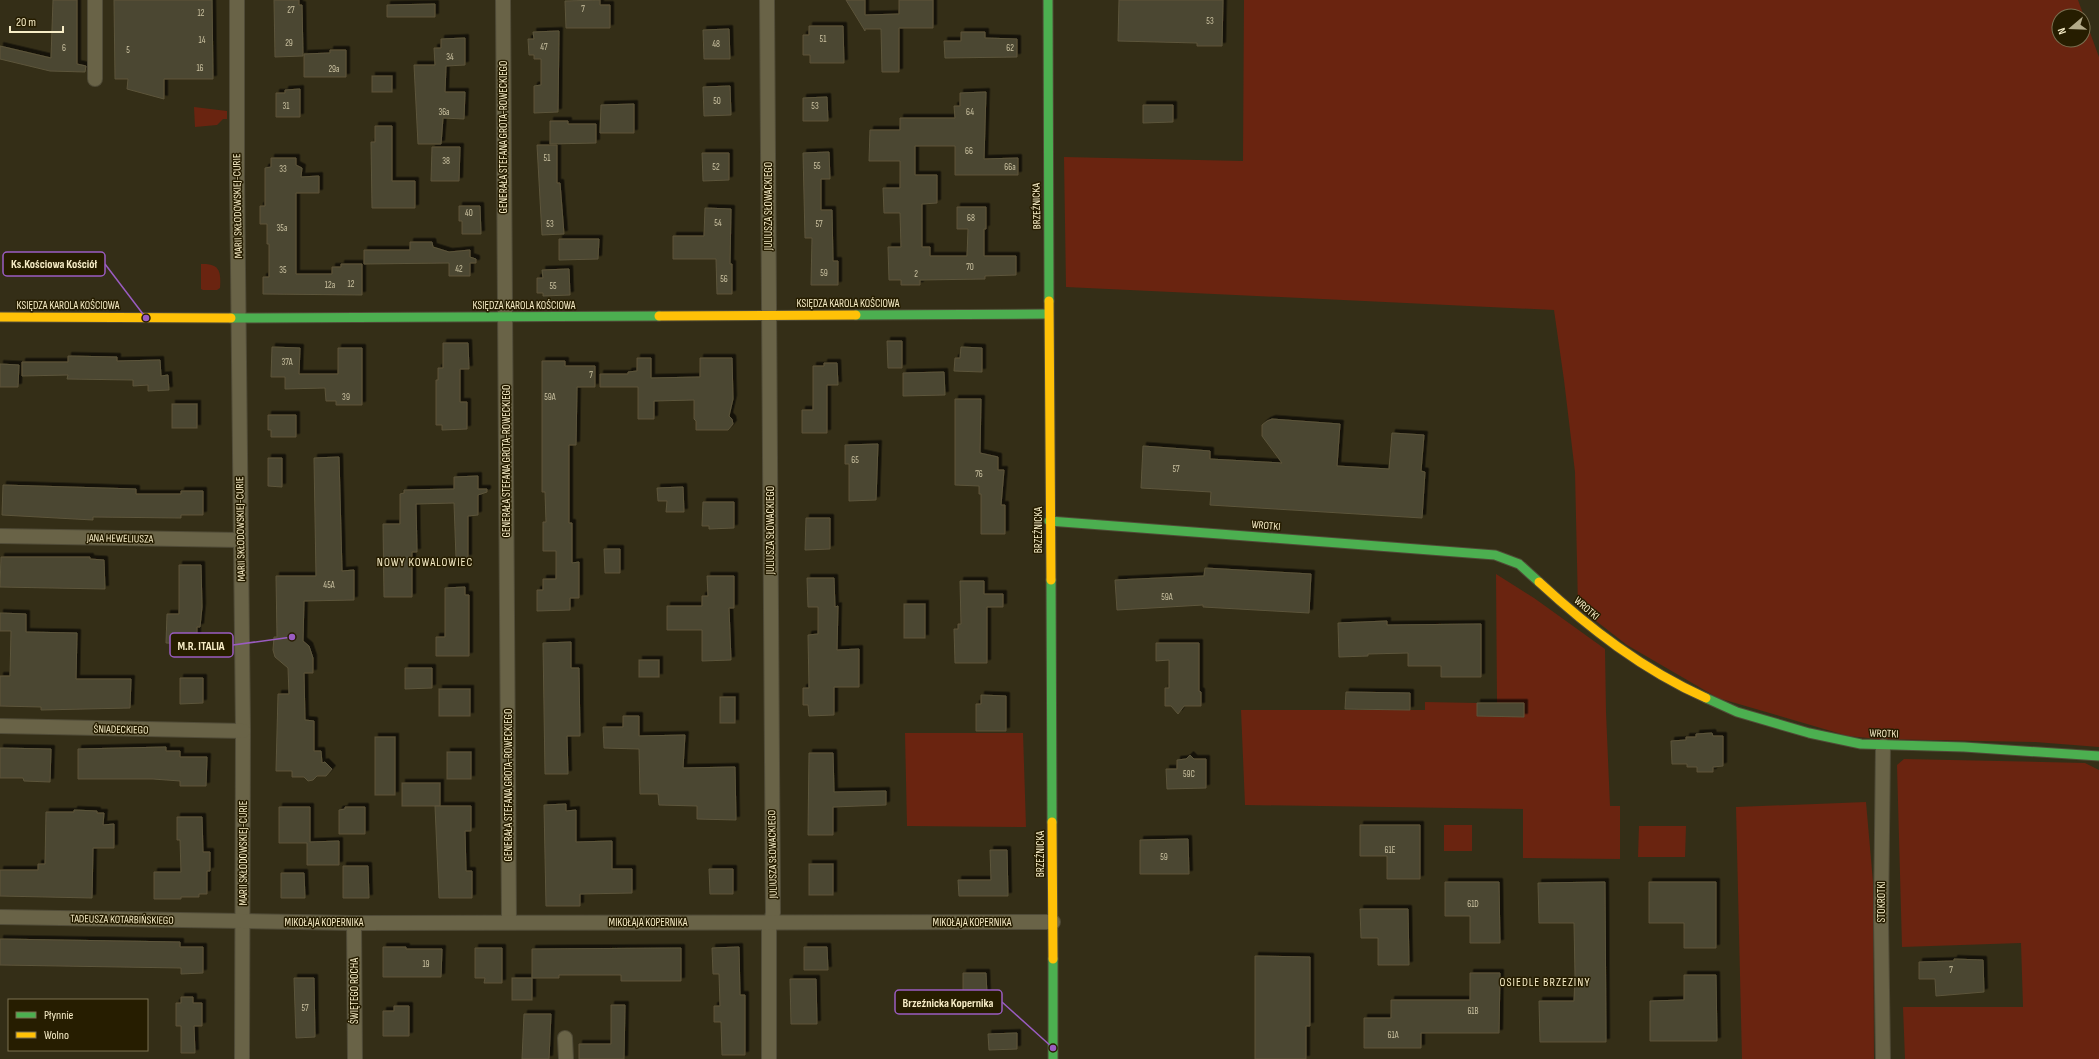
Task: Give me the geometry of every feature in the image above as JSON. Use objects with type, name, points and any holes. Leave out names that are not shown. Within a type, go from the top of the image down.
[{"type":"street","points":[[95,0],[95,79]]},
{"type":"street","name":"MARII SKŁODOWSKIEJ-CURIE","points":[[237,0],[244,922],[242,1059]]},
{"type":"street","name":"GENERAŁA STEFANA GROTA-ROWECKIEGO","points":[[503,0],[509,922]]},
{"type":"street","name":"JULIUSZA SŁOWACKIEGO","points":[[767,0],[773,913],[769,930],[769,1059]]},
{"type":"street","name":"BRZEŹNICKA","points":[[1048,0],[1048,314],[1053,1059]]},
{"type":"street","name":"KSIĘDZA KAROLA KOŚCIOWA","points":[[0,317],[505,318],[1048,314]]},
{"type":"street","name":"WROTKI","points":[[1050,521],[1495,556],[1519,564],[1579,618],[1632,658],[1692,692],[1737,712],[1809,733],[1861,744],[1883,746],[1964,747],[2099,756]]},
{"type":"street","name":"JANA HEWELIUSZA","points":[[0,536],[240,540]]},
{"type":"street","name":"ŚNIADECKIEGO","points":[[0,726],[242,731]]},
{"type":"street","name":"STOKROTKI","points":[[1883,746],[1881,920],[1883,1059]]},
{"type":"street","name":"TADEUSZA KOTARBIŃSKIEGO","points":[[0,917],[244,922]]},
{"type":"street","name":"MIKOŁAJA KOPERNIKA","points":[[244,922],[1053,922]]},
{"type":"street","name":"ŚWIĘTEGO ROCHA","points":[[354,923],[355,1059]]},
{"type":"street","points":[[565,1038],[566,1059]]},
{"type":"shaded area","points":[[1244,0],[2078,0],[2081,8],[2051,8],[2051,48],[2091,48],[2091,35],[2099,57],[2099,747],[2035,742],[1878,739],[1848,736],[1718,698],[1627,645],[1578,607],[1575,472],[1554,310],[1066,287],[1064,157],[1243,161]]},
{"type":"shaded area","points":[[194,107],[227,111],[227,119],[223,119],[217,125],[195,127]]},
{"type":"shaded area","points":[[201,264],[216,267],[220,277],[220,288],[217,290],[201,289]]},
{"type":"shaded area","points":[[1496,574],[1534,598],[1605,649],[1610,806],[1620,806],[1620,859],[1523,858],[1523,809],[1245,805],[1241,710],[1425,710],[1425,702],[1477,703],[1477,716],[1524,703],[1497,703]]},
{"type":"shaded area","points":[[905,733],[1023,733],[1026,827],[907,826]]},
{"type":"shaded area","points":[[1904,759],[2085,763],[2099,770],[2099,1059],[1905,1059],[1903,1007],[2023,1007],[2021,943],[1902,947],[1897,765]]},
{"type":"shaded area","points":[[1866,802],[1873,882],[1874,1059],[1742,1059],[1736,807]]},
{"type":"shaded area","points":[[1444,825],[1472,825],[1472,851],[1444,851]]},
{"type":"shaded area","points":[[1639,826],[1686,826],[1685,857],[1638,857]]},
{"type":"building","points":[[53,0],[77,0],[77,64],[86,66],[85,72],[50,71],[0,59],[0,46],[51,58]]},
{"type":"building","points":[[114,0],[212,0],[213,79],[164,79],[164,99],[127,89],[128,79],[115,79]]},
{"type":"building","points":[[274,0],[299,0],[299,5],[302,5],[303,56],[275,57]]},
{"type":"building","points":[[600,0],[600,5],[610,5],[610,28],[566,28],[565,1]]},
{"type":"building","points":[[846,0],[865,0],[865,15],[899,14],[899,0],[933,0],[933,28],[899,28],[899,72],[882,72],[881,29],[865,29],[865,31]]},
{"type":"building","points":[[1119,0],[1223,0],[1222,46],[1197,46],[1197,43],[1118,41]]},
{"type":"building","points":[[435,4],[435,17],[387,17],[387,5]]},
{"type":"building","points":[[809,26],[843,26],[844,63],[810,63],[810,55],[803,55],[803,35],[809,35]]},
{"type":"building","points":[[729,29],[730,59],[704,59],[703,30]]},
{"type":"building","points":[[559,31],[558,112],[534,113],[534,86],[541,85],[541,59],[534,59],[534,55],[529,55],[528,39],[534,39],[533,32]]},
{"type":"building","points":[[961,32],[985,32],[985,38],[1017,39],[1017,57],[945,58],[944,41],[961,41]]},
{"type":"building","points":[[465,38],[465,65],[446,66],[445,92],[465,92],[464,119],[443,118],[441,144],[418,144],[414,65],[435,65],[434,48],[441,48],[441,39]]},
{"type":"building","points":[[330,50],[346,50],[346,77],[304,77],[304,54],[330,53]]},
{"type":"building","points":[[372,76],[392,76],[392,92],[372,92]]},
{"type":"building","points":[[730,86],[731,115],[704,116],[703,87]]},
{"type":"building","points":[[300,89],[300,117],[276,117],[276,93],[285,93],[285,90]]},
{"type":"building","points":[[986,92],[984,159],[1018,158],[1018,175],[955,175],[955,146],[915,146],[915,175],[937,175],[937,203],[922,204],[922,247],[930,247],[930,256],[967,256],[968,229],[957,229],[957,207],[986,207],[984,256],[1016,256],[1016,275],[985,276],[985,279],[920,280],[920,285],[901,285],[901,280],[889,280],[888,247],[901,247],[900,213],[884,213],[883,188],[900,188],[900,161],[869,161],[870,130],[900,130],[900,118],[955,118],[954,106],[960,106],[960,93]]},
{"type":"building","points":[[827,97],[828,121],[803,121],[803,98]]},
{"type":"building","points":[[634,104],[634,133],[600,133],[601,105]]},
{"type":"building","points":[[1143,105],[1173,105],[1173,122],[1143,123]]},
{"type":"building","points":[[550,121],[568,121],[568,124],[596,124],[596,143],[550,144]]},
{"type":"building","points":[[375,126],[392,126],[392,181],[415,181],[415,208],[372,208],[371,142],[375,142]]},
{"type":"building","points":[[537,145],[557,145],[557,183],[560,183],[564,234],[542,235]]},
{"type":"building","points":[[432,147],[460,147],[459,181],[431,181]]},
{"type":"building","points":[[829,152],[830,179],[821,179],[821,210],[832,210],[833,261],[838,261],[838,285],[811,285],[812,238],[805,238],[803,153]]},
{"type":"building","points":[[702,153],[729,153],[729,180],[703,181]]},
{"type":"building","points":[[271,158],[296,158],[296,165],[302,168],[301,177],[319,176],[319,193],[296,193],[296,274],[332,274],[332,267],[341,267],[341,264],[362,264],[362,295],[263,294],[263,277],[269,277],[269,244],[267,244],[267,224],[260,224],[260,206],[265,206],[265,168],[271,167]]},
{"type":"building","points":[[459,206],[480,206],[481,234],[462,234],[462,221],[459,221]]},
{"type":"building","points":[[705,208],[731,209],[730,264],[732,264],[732,294],[717,294],[716,259],[673,259],[673,236],[704,236]]},
{"type":"building","points":[[559,239],[599,239],[598,259],[559,260]]},
{"type":"building","points":[[410,242],[432,242],[433,247],[449,252],[470,250],[470,257],[476,259],[476,263],[470,263],[470,276],[449,276],[449,263],[364,264],[364,250],[410,250]]},
{"type":"building","points":[[569,269],[570,295],[543,296],[543,293],[537,293],[537,278],[543,278],[542,270]]},
{"type":"building","points":[[887,341],[902,341],[902,368],[888,368]]},
{"type":"building","points":[[443,343],[468,343],[469,369],[460,369],[460,402],[467,402],[467,429],[442,430],[442,425],[436,425],[436,380],[438,380],[438,368],[443,368]]},
{"type":"building","points":[[272,347],[300,348],[299,374],[338,374],[338,348],[362,348],[362,405],[336,405],[336,401],[326,401],[325,388],[285,389],[285,377],[271,377]]},
{"type":"building","points":[[961,347],[982,348],[982,372],[954,371],[955,358],[960,358]]},
{"type":"building","points":[[68,356],[117,357],[117,361],[160,360],[161,376],[168,375],[169,390],[148,391],[148,385],[133,386],[133,380],[67,379],[68,375],[22,376],[22,362],[68,362]]},
{"type":"building","points":[[637,358],[651,358],[651,378],[700,377],[700,358],[732,358],[733,399],[729,416],[732,419],[733,424],[728,430],[696,430],[696,421],[694,419],[694,400],[654,401],[654,419],[638,419],[638,387],[600,387],[600,374],[628,374],[628,372],[637,371]]},
{"type":"building","points":[[542,361],[565,361],[565,366],[595,366],[595,387],[577,387],[576,445],[569,445],[569,523],[572,523],[572,563],[579,562],[579,598],[570,598],[570,610],[537,611],[537,590],[543,590],[543,579],[556,579],[556,551],[543,551],[543,522],[546,522],[545,492],[542,492]]},
{"type":"building","points":[[824,363],[837,363],[838,385],[827,385],[827,433],[802,433],[802,410],[813,410],[813,366],[824,366]]},
{"type":"building","points":[[0,364],[19,365],[18,387],[0,387]]},
{"type":"building","points":[[944,372],[945,395],[903,396],[903,373]]},
{"type":"building","points":[[955,399],[981,399],[980,453],[998,457],[998,470],[1004,470],[1001,505],[1005,505],[1005,534],[981,534],[981,494],[979,494],[979,486],[955,485]]},
{"type":"building","points":[[172,404],[197,404],[197,428],[172,428]]},
{"type":"building","points":[[268,415],[296,415],[296,437],[271,437],[271,430],[268,430]]},
{"type":"building","points":[[1272,419],[1340,424],[1337,466],[1389,469],[1392,433],[1424,435],[1421,471],[1425,472],[1422,518],[1210,505],[1211,492],[1141,488],[1143,446],[1210,451],[1210,459],[1282,463],[1262,436],[1262,425]]},
{"type":"building","points":[[878,444],[876,500],[849,501],[849,464],[845,464],[845,445]]},
{"type":"building","points":[[339,457],[342,571],[354,570],[354,600],[304,601],[303,641],[309,646],[313,658],[313,673],[304,673],[305,720],[314,721],[314,751],[321,751],[322,763],[325,762],[332,769],[326,776],[317,776],[313,780],[308,781],[304,777],[292,777],[292,771],[276,771],[278,694],[289,694],[288,668],[275,657],[273,650],[274,637],[277,637],[276,576],[316,576],[314,458]]},
{"type":"building","points":[[268,458],[282,458],[282,487],[268,486]]},
{"type":"building","points":[[478,476],[478,489],[487,489],[487,492],[478,495],[478,515],[468,516],[468,558],[456,558],[454,503],[416,504],[417,552],[412,552],[412,597],[384,597],[383,524],[400,524],[400,494],[404,493],[404,490],[454,489],[454,477]]},
{"type":"building","points":[[3,485],[136,489],[136,494],[181,494],[181,491],[203,491],[203,515],[181,515],[181,518],[93,517],[93,520],[2,515]]},
{"type":"building","points":[[683,487],[684,512],[666,512],[667,501],[658,501],[657,488]]},
{"type":"building","points":[[703,502],[734,502],[734,528],[709,529],[709,526],[702,526]]},
{"type":"building","points":[[806,518],[830,518],[830,549],[805,550]]},
{"type":"building","points":[[604,549],[620,549],[620,573],[605,573]]},
{"type":"building","points":[[1,557],[90,557],[90,559],[104,560],[105,589],[0,587]]},
{"type":"building","points":[[179,565],[201,565],[202,607],[200,627],[197,627],[197,644],[166,643],[167,614],[179,614]]},
{"type":"building","points":[[1205,568],[1311,574],[1309,613],[1203,607],[1203,605],[1117,610],[1115,580],[1204,576]]},
{"type":"building","points":[[707,576],[734,576],[734,608],[729,608],[731,660],[702,661],[702,630],[667,630],[667,606],[702,606],[702,596],[708,596]]},
{"type":"building","points":[[807,578],[834,578],[835,607],[838,606],[837,650],[859,649],[859,687],[834,687],[834,715],[809,716],[808,705],[803,705],[803,688],[809,688],[808,635],[818,634],[818,607],[808,607]]},
{"type":"building","points":[[960,581],[984,581],[984,594],[1003,594],[1003,607],[987,607],[987,663],[955,663],[954,629],[958,629],[958,624],[961,624]]},
{"type":"building","points":[[465,587],[465,595],[469,595],[469,656],[436,656],[436,637],[445,637],[445,588]]},
{"type":"building","points":[[904,604],[925,604],[925,638],[904,638]]},
{"type":"building","points":[[0,613],[26,614],[26,632],[77,633],[76,679],[131,679],[130,708],[41,710],[41,707],[0,706],[0,676],[10,676],[11,631],[0,631]]},
{"type":"building","points":[[1387,621],[1387,625],[1481,624],[1481,677],[1441,677],[1441,666],[1408,666],[1408,653],[1368,654],[1368,656],[1339,657],[1338,623]]},
{"type":"building","points":[[571,642],[571,668],[579,668],[580,736],[567,736],[568,774],[545,774],[543,643]]},
{"type":"building","points":[[1156,643],[1199,643],[1199,691],[1201,692],[1201,706],[1184,706],[1178,714],[1171,706],[1165,706],[1165,688],[1169,688],[1169,660],[1156,661]]},
{"type":"building","points":[[639,660],[659,660],[659,677],[639,677]]},
{"type":"building","points":[[405,668],[432,668],[432,688],[405,689]]},
{"type":"building","points":[[180,678],[203,678],[203,703],[180,704]]},
{"type":"building","points":[[439,689],[470,689],[470,716],[439,716]]},
{"type":"building","points":[[1346,692],[1410,693],[1410,710],[1345,709]]},
{"type":"building","points":[[981,695],[1006,696],[1006,731],[976,731],[976,704],[981,704]]},
{"type":"building","points":[[720,697],[735,697],[735,723],[720,723]]},
{"type":"building","points":[[1477,703],[1524,703],[1524,717],[1477,716]]},
{"type":"building","points":[[623,716],[639,716],[639,736],[685,735],[683,768],[735,767],[736,820],[697,819],[697,806],[659,805],[658,794],[640,794],[639,749],[604,748],[603,727],[623,727]]},
{"type":"building","points":[[1712,733],[1713,736],[1723,736],[1723,766],[1713,767],[1713,772],[1697,772],[1697,767],[1687,767],[1687,764],[1672,764],[1671,741],[1686,740],[1686,737],[1696,737],[1696,734]]},
{"type":"building","points":[[375,737],[395,737],[395,795],[375,795]]},
{"type":"building","points":[[166,747],[166,751],[180,751],[180,757],[207,757],[206,786],[180,786],[180,781],[153,779],[78,779],[78,749]]},
{"type":"building","points":[[0,748],[51,749],[50,782],[24,781],[23,778],[0,778]]},
{"type":"building","points":[[447,752],[471,752],[471,779],[447,779]]},
{"type":"building","points":[[809,753],[833,753],[834,792],[886,791],[886,805],[833,807],[833,835],[808,835]]},
{"type":"building","points":[[1190,755],[1194,759],[1206,759],[1206,788],[1167,789],[1166,769],[1177,769],[1177,760],[1186,759]]},
{"type":"building","points":[[402,783],[440,783],[440,806],[402,806]]},
{"type":"building","points":[[566,804],[566,811],[576,810],[576,842],[612,841],[612,869],[632,869],[632,893],[580,894],[580,906],[546,906],[544,805]]},
{"type":"building","points":[[435,806],[471,806],[471,831],[465,831],[466,871],[472,871],[472,898],[439,898]]},
{"type":"building","points":[[279,807],[310,807],[310,842],[339,841],[339,865],[307,865],[307,843],[279,843]]},
{"type":"building","points":[[345,807],[365,807],[365,834],[339,834],[339,810],[345,809]]},
{"type":"building","points":[[74,810],[97,811],[97,813],[104,813],[103,825],[114,824],[114,848],[93,848],[92,898],[0,896],[0,870],[38,870],[38,864],[45,864],[46,812],[74,812]]},
{"type":"building","points":[[177,817],[202,817],[203,852],[210,852],[210,871],[207,871],[207,894],[199,894],[199,897],[181,897],[181,899],[154,899],[154,872],[181,872],[180,840],[177,840]]},
{"type":"building","points":[[1360,825],[1420,825],[1420,879],[1387,879],[1387,856],[1360,856]]},
{"type":"building","points":[[1188,839],[1189,874],[1140,874],[1140,840]]},
{"type":"building","points":[[990,850],[1007,850],[1008,896],[959,896],[958,880],[991,880]]},
{"type":"building","points":[[809,864],[833,864],[833,895],[809,895]]},
{"type":"building","points":[[343,866],[368,866],[369,898],[343,898]]},
{"type":"building","points":[[709,869],[733,869],[733,894],[710,894]]},
{"type":"building","points":[[281,873],[304,873],[305,898],[281,898]]},
{"type":"building","points":[[1445,882],[1499,882],[1500,943],[1470,943],[1470,916],[1445,916]]},
{"type":"building","points":[[1605,882],[1606,1042],[1540,1042],[1539,1001],[1574,1001],[1575,975],[1574,923],[1539,923],[1538,883]]},
{"type":"building","points":[[1649,882],[1716,882],[1716,948],[1684,948],[1684,923],[1649,923]]},
{"type":"building","points":[[1360,909],[1408,909],[1409,965],[1378,965],[1378,938],[1361,938]]},
{"type":"building","points":[[0,939],[180,942],[180,947],[203,947],[203,973],[181,974],[181,968],[0,965]]},
{"type":"building","points":[[383,947],[406,947],[406,949],[442,949],[441,977],[383,977]]},
{"type":"building","points":[[739,947],[740,995],[745,995],[745,1055],[722,1055],[721,1022],[714,1022],[714,1006],[720,1006],[719,974],[713,974],[712,948]]},
{"type":"building","points":[[804,947],[827,947],[828,970],[804,970]]},
{"type":"building","points":[[475,948],[502,948],[502,983],[484,983],[485,978],[475,978]]},
{"type":"building","points":[[681,948],[681,981],[621,981],[621,975],[559,975],[559,978],[532,978],[532,949]]},
{"type":"building","points":[[1255,956],[1310,957],[1310,1026],[1306,1026],[1306,1059],[1255,1059]]},
{"type":"building","points":[[1954,959],[1983,960],[1984,992],[1936,996],[1935,979],[1919,979],[1919,962],[1954,961]]},
{"type":"building","points":[[963,973],[986,973],[987,995],[963,996]]},
{"type":"building","points":[[1470,973],[1500,973],[1499,1033],[1421,1033],[1421,1048],[1364,1048],[1364,1018],[1391,1018],[1391,1000],[1470,1000]]},
{"type":"building","points":[[1684,975],[1716,975],[1717,1041],[1650,1041],[1650,1001],[1684,1000]]},
{"type":"building","points":[[294,978],[314,978],[315,1037],[296,1038]]},
{"type":"building","points":[[512,978],[532,978],[532,1000],[512,1000]]},
{"type":"building","points":[[790,979],[816,979],[817,1024],[791,1024]]},
{"type":"building","points":[[181,997],[193,997],[193,1003],[202,1003],[202,1026],[194,1026],[195,1053],[181,1053],[181,1026],[176,1026],[176,1003],[181,1003]]},
{"type":"building","points":[[611,1005],[625,1005],[624,1059],[579,1059],[579,1044],[611,1044]]},
{"type":"building","points":[[394,1006],[409,1006],[409,1036],[383,1036],[383,1011],[394,1011]]},
{"type":"building","points":[[524,1014],[551,1014],[549,1059],[522,1059]]},
{"type":"building","points":[[1017,1033],[1017,1049],[989,1050],[988,1034]]},
{"type":"traffic: fast","points":[[1048,0],[1049,301]]},
{"type":"traffic: fast","points":[[856,315],[1048,314]]},
{"type":"traffic: fast","points":[[231,318],[659,316]]},
{"type":"traffic: fast","points":[[1049,521],[1495,555],[1519,564],[1539,582]]},
{"type":"traffic: fast","points":[[1051,580],[1052,822]]},
{"type":"traffic: fast","points":[[1706,698],[1737,712],[1809,733],[1861,744],[1964,747],[2099,756]]},
{"type":"traffic: fast","points":[[1053,959],[1053,1059]]},
{"type":"traffic: slow","points":[[1049,301],[1051,580]]},
{"type":"traffic: slow","points":[[659,316],[856,315]]},
{"type":"traffic: slow","points":[[0,317],[231,318]]},
{"type":"traffic: slow","points":[[1539,582],[1577,616],[1618,647],[1660,675],[1706,698]]},
{"type":"traffic: slow","points":[[1052,822],[1053,959]]},
{"type":"place","name":"Ks.Kościowa Kościół","points":[[146,318]]},
{"type":"place","name":"M.R. ITALIA","points":[[292,637]]},
{"type":"place","name":"Brzeźnicka Kopernika","points":[[1053,1048]]},
{"type":"district","name":"NOWY KOWALOWIEC","points":[[425,562]]},
{"type":"district","name":"OSIEDLE BRZEZINY","points":[[1545,982]]}]
